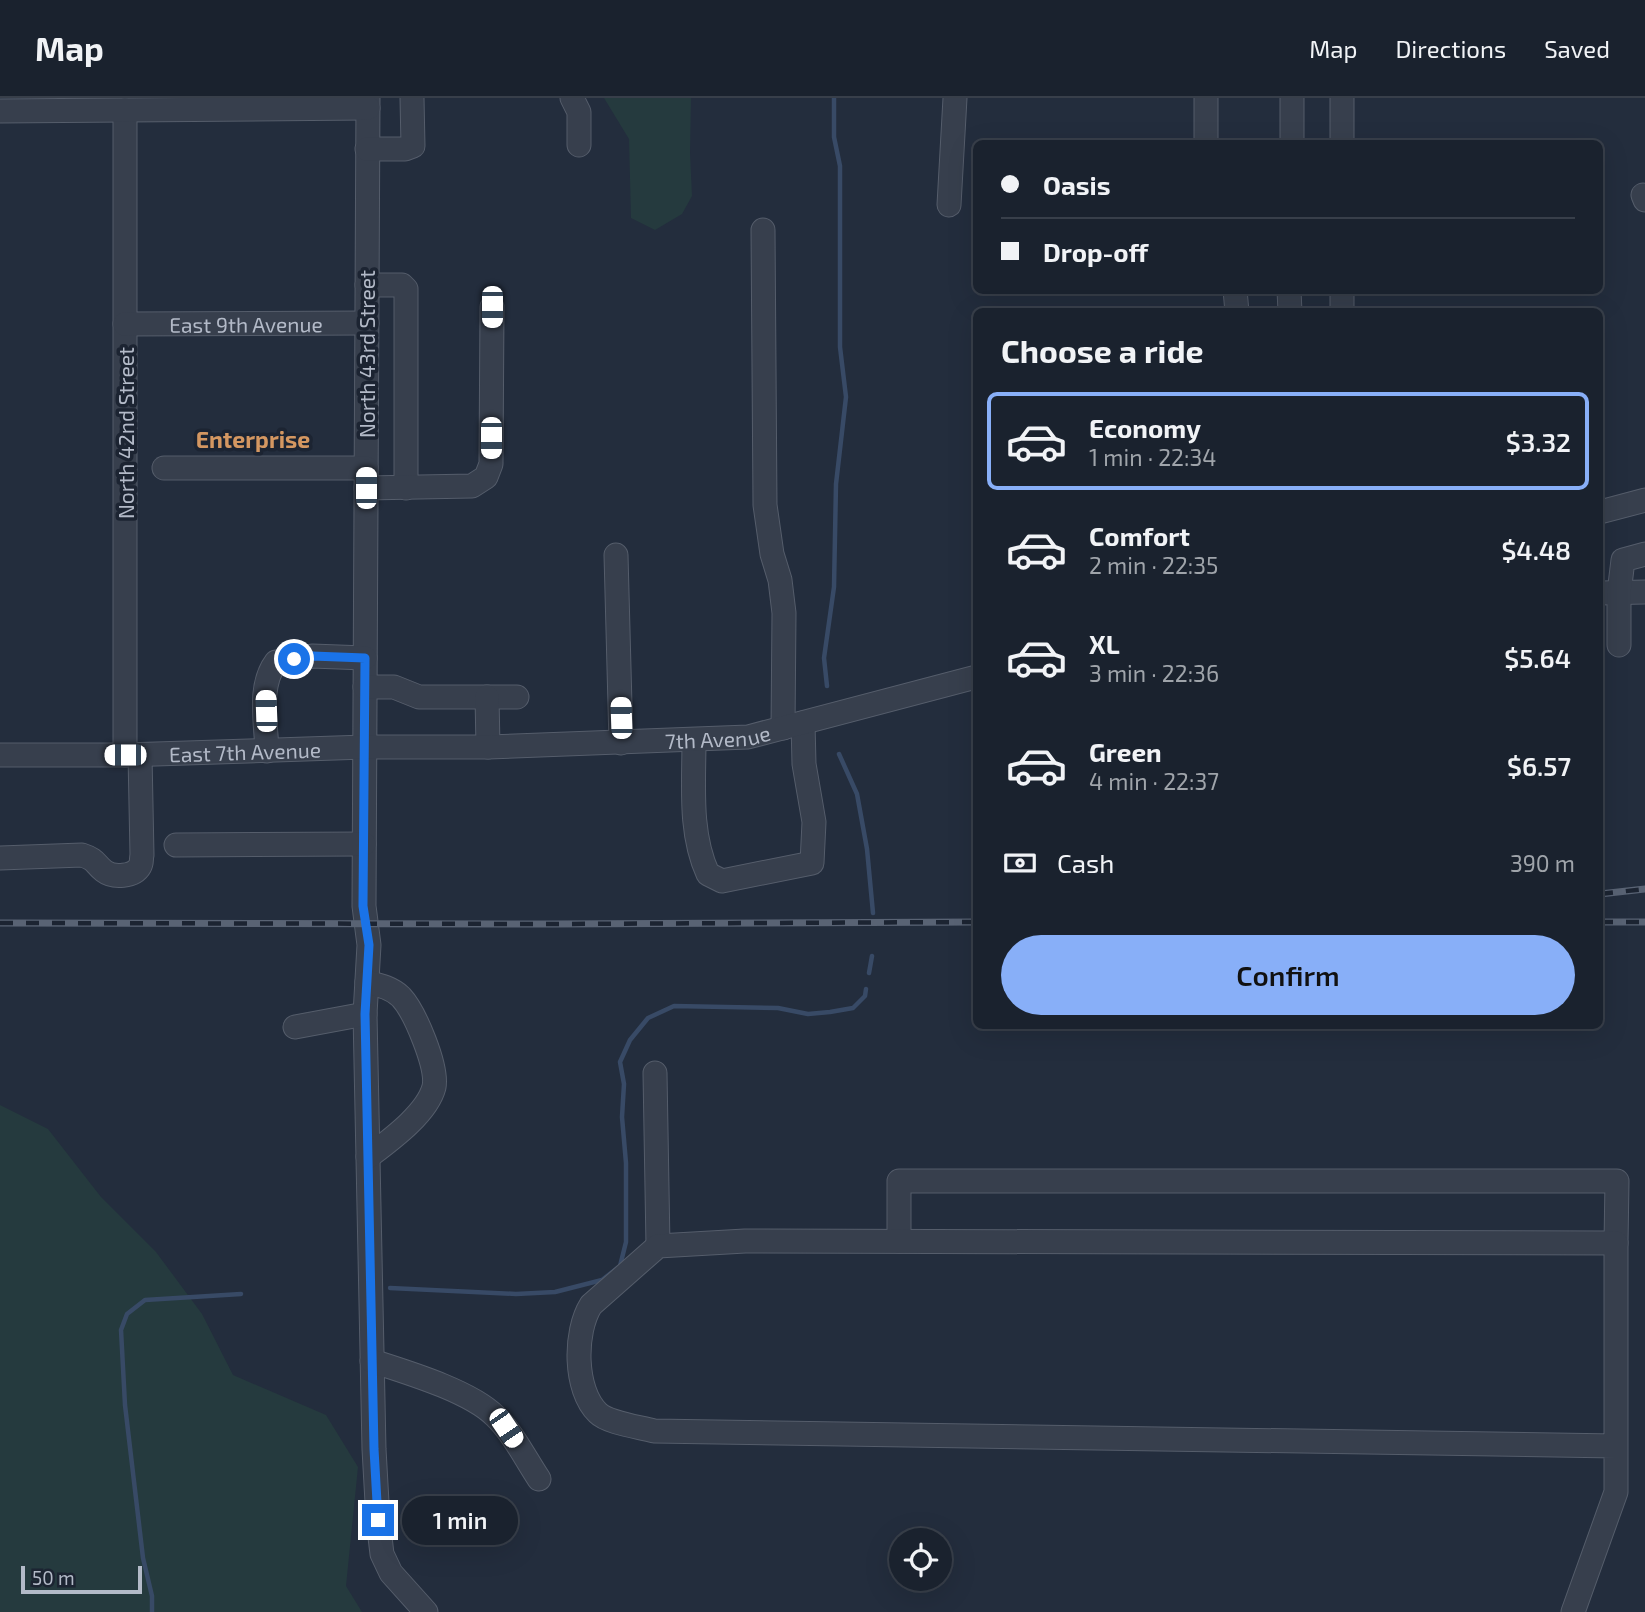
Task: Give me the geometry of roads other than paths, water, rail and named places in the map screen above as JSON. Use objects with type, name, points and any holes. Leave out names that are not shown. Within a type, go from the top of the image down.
[{"type":"street","points":[[367,149],[405,149],[413,146],[412,98]]},
{"type":"street","points":[[572,98],[579,112],[579,145]]},
{"type":"street","points":[[949,205],[956,98]]},
{"type":"street","points":[[1206,98],[1206,140]]},
{"type":"street","points":[[1292,98],[1292,140]]},
{"type":"street","points":[[1342,98],[1342,140]]},
{"type":"street","points":[[0,111],[32,104],[140,106],[368,103]]},
{"type":"street","name":"North 43rd Street","points":[[368,103],[363,906],[369,945],[365,1014],[374,1449],[382,1553],[391,1573],[426,1612]]},
{"type":"street","name":"North 42nd Street","points":[[0,858],[82,855],[95,859],[104,872],[115,875],[132,874],[140,866],[142,855],[132,755],[125,324],[140,106]]},
{"type":"street","points":[[694,740],[694,813],[702,861],[708,874],[722,881],[812,863],[814,822],[804,764],[793,725],[780,580],[772,554],[765,505],[764,230]]},
{"type":"street","points":[[367,285],[402,285],[406,289],[406,488]]},
{"type":"street","points":[[164,468],[366,478],[406,488],[472,486],[486,477],[491,464],[492,307]]},
{"type":"street","name":"East 9th Avenue","points":[[125,324],[367,323]]},
{"type":"street","points":[[1603,511],[1645,500]]},
{"type":"street","points":[[1619,645],[1609,593],[1623,560],[1645,554]]},
{"type":"street","points":[[616,555],[621,743]]},
{"type":"street","points":[[1609,593],[1645,592]]},
{"type":"street","points":[[267,751],[265,691],[268,673],[276,663],[312,656],[365,658]]},
{"type":"street","name":"7th Avenue","points":[[365,747],[488,747],[748,737],[973,678]]},
{"type":"street","points":[[365,687],[394,687],[419,697],[517,696]]},
{"type":"street","points":[[487,697],[488,747]]},
{"type":"street","name":"East 7th Avenue","points":[[0,755],[132,755],[365,747]]},
{"type":"street","points":[[176,845],[364,844]]},
{"type":"street","points":[[367,982],[391,990],[402,998],[424,1039],[433,1064],[434,1087],[423,1108],[391,1140],[368,1157]]},
{"type":"street","points":[[295,1027],[365,1014]]},
{"type":"street","points":[[655,1073],[658,1246]]},
{"type":"street","points":[[900,1241],[899,1181],[1618,1181],[1616,1492],[1573,1612]]},
{"type":"street","points":[[1616,1244],[745,1241],[658,1246],[591,1305],[584,1317],[579,1341],[581,1378],[587,1398],[599,1415],[654,1431],[1616,1446]]},
{"type":"street","points":[[372,1361],[437,1383],[494,1414],[539,1479]]},
{"type":"waterway","points":[[827,686],[824,658],[834,587],[836,484],[846,397],[840,347],[840,166],[834,137],[834,98]]},
{"type":"waterway","points":[[839,754],[857,794],[867,849],[873,913]]},
{"type":"waterway","points":[[869,973],[872,956]]},
{"type":"waterway","points":[[390,1288],[516,1294],[555,1292],[602,1280],[620,1266],[626,1242],[626,1163],[622,1117],[624,1084],[620,1062],[630,1040],[648,1018],[674,1006],[778,1008],[808,1014],[830,1012],[853,1008],[865,996],[866,989]]},
{"type":"waterway","points":[[152,1612],[125,1405],[121,1330],[127,1314],[145,1300],[241,1294]]},
{"type":"railway","points":[[1603,894],[1645,889]]},
{"type":"railway","points":[[0,923],[973,922]]},
{"type":"railway","points":[[1603,922],[1645,922]]},
{"type":"district","name":"Enterprise","points":[[253,439]]}]
